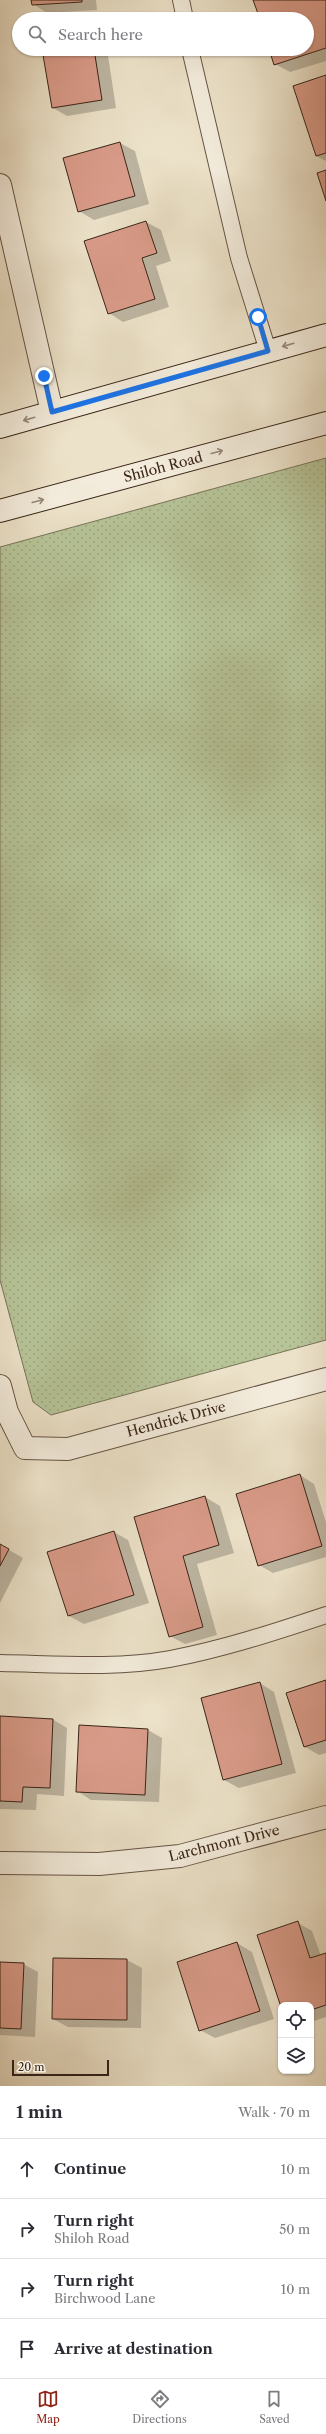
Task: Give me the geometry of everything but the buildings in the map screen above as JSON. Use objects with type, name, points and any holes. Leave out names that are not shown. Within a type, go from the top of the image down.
[{"type":"street","points":[[0,185],[52,412]]},
{"type":"street","points":[[0,427],[326,335]]},
{"type":"street","name":"Shiloh Road","points":[[0,511],[326,422]]},
{"type":"street","name":"Hendrick Drive","points":[[0,1386],[7,1412],[26,1448],[68,1449],[326,1379]]},
{"type":"street","name":"Larchmont Drive","points":[[0,1863],[99,1864],[180,1856],[326,1816]]},
{"type":"lane","points":[[181,0],[184,12]]},
{"type":"lane","points":[[192,56],[239,258],[268,351]]},
{"type":"lane","points":[[0,1663],[115,1665],[170,1659],[226,1646],[326,1615]]},
{"type":"green space","points":[[326,458],[326,1340],[51,1415],[33,1402],[0,1280],[0,547]]},
{"type":"route","points":[[44,376],[52,412],[268,351],[258,317]]}]
